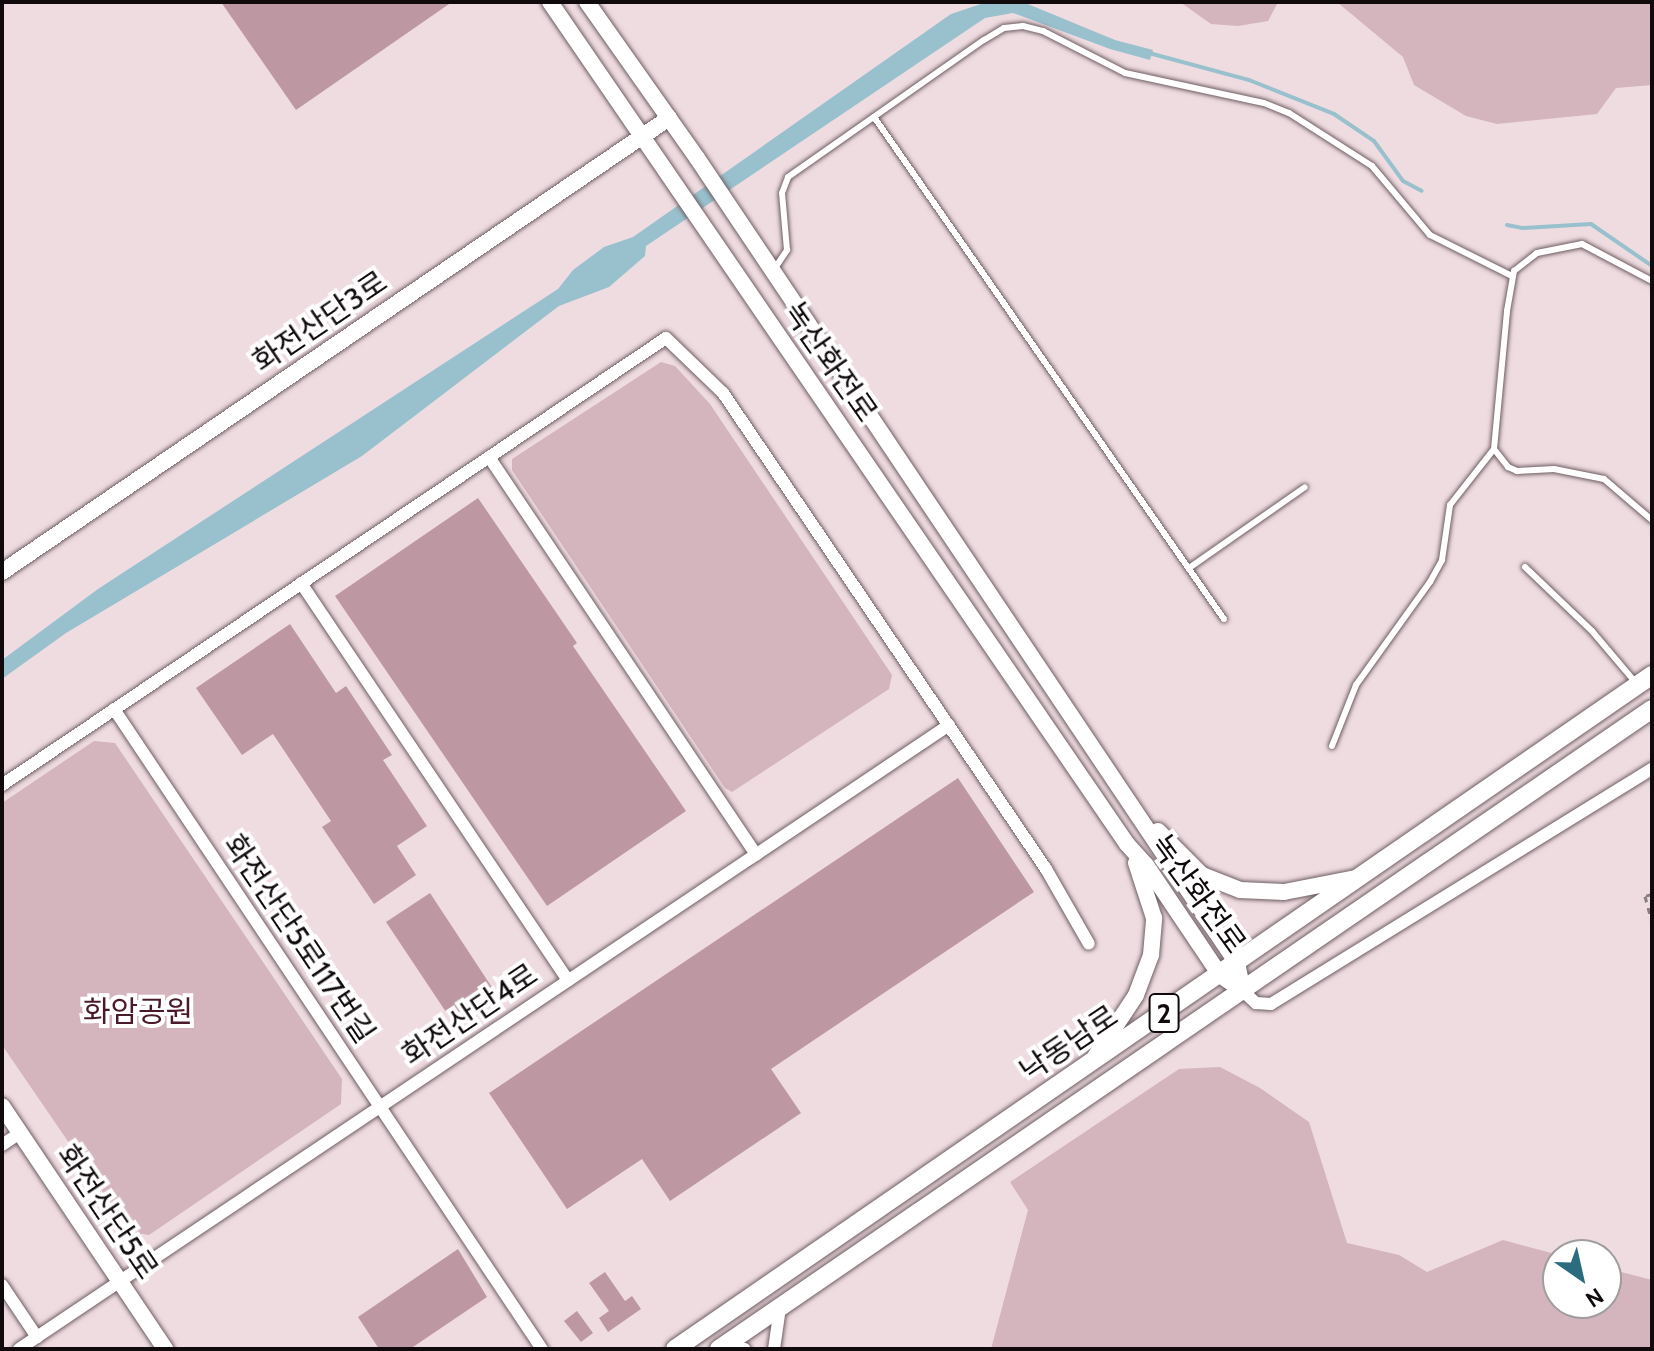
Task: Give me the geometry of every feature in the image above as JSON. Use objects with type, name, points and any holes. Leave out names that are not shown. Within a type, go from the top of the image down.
[{"type":"main road","name":"녹산화전로","points":[[550,2],[1127,844],[1146,865],[1220,975],[1243,991]]},
{"type":"main road","name":"녹산화전로","points":[[587,2],[736,215],[1237,963],[1243,991]]},
{"type":"main road","name":"화전산단3로","points":[[2,572],[669,118]]},
{"type":"main road","name":"낙동남로","points":[[675,1349],[1645,681]]},
{"type":"main road","name":"낙동남로","points":[[722,1347],[1652,709]]},
{"type":"main road","points":[[1123,793],[1183,860],[1217,883],[1240,890],[1284,892],[1362,877]]},
{"type":"main road","points":[[1090,1064],[1136,995],[1154,938],[1149,895],[1127,844]]},
{"type":"main road","name":"화전산단5로","points":[[2,1106],[165,1349]]},
{"type":"street","points":[[2,785],[666,338],[723,393],[1046,869],[1089,944]]},
{"type":"street","points":[[489,457],[756,855]]},
{"type":"street","points":[[301,583],[568,981]]},
{"type":"street","name":"화전산단5로117번길","points":[[114,709],[542,1349]]},
{"type":"street","name":"화전산단4로","points":[[19,1349],[949,725]]},
{"type":"street","points":[[1243,991],[1256,1003],[1271,1004],[1652,769]]},
{"type":"street","points":[[2,1145],[20,1133]]},
{"type":"street","points":[[2,1285],[37,1337]]},
{"type":"street","points":[[774,1349],[780,1308]]},
{"type":"street","points":[[722,1347],[745,1349]]},
{"type":"lane","points":[[773,271],[787,250],[783,183],[984,40],[1004,28],[1023,26],[1043,31],[1125,73],[1264,103],[1289,113],[1372,166],[1430,235],[1512,276]]},
{"type":"lane","points":[[874,117],[1224,619]]},
{"type":"lane","points":[[1332,746],[1356,685],[1430,582],[1442,560],[1450,505],[1494,449],[1512,276],[1537,253],[1582,244],[1652,281]]},
{"type":"lane","points":[[1494,449],[1508,467],[1517,471],[1554,469],[1604,479],[1652,520]]},
{"type":"lane","points":[[1189,568],[1305,487]]},
{"type":"lane","points":[[1525,567],[1645,681]]},
{"type":"path","points":[[1652,894],[1645,896],[1652,922]]},
{"type":"green space","points":[[1180,2],[1277,4],[1268,21],[1238,26],[1211,24]]},
{"type":"green space","points":[[1337,2],[1652,2],[1652,85],[1616,88],[1597,114],[1497,124],[1466,116],[1414,85],[1403,57]]},
{"type":"green space","points":[[661,362],[675,366],[710,404],[892,675],[889,689],[732,792],[725,788],[512,470],[512,459]]},
{"type":"green space","name":"화암공원","points":[[94,741],[115,743],[342,1079],[341,1104],[149,1235],[130,1232],[2,1045],[2,803]]},
{"type":"green space","points":[[1220,1067],[1260,1088],[1309,1122],[1347,1243],[1399,1255],[1427,1272],[1503,1240],[1542,1250],[1542,1319],[1622,1319],[1622,1272],[1652,1280],[1652,1349],[991,1349],[1028,1210],[1010,1182],[1179,1069]]},
{"type":"water","points":[[987,2],[1023,2],[1115,40],[1153,50],[1150,60],[1110,49],[1013,13],[985,18],[646,246],[645,256],[609,287],[559,306],[362,456],[66,633],[2,679],[2,660],[98,589],[558,289],[573,270],[604,247],[633,237],[951,14]]},
{"type":"building","points":[[221,2],[452,2],[296,110]]},
{"type":"building","points":[[478,498],[577,643],[573,646],[686,811],[547,906],[335,596]]},
{"type":"building","points":[[290,624],[336,693],[346,686],[392,755],[383,760],[427,826],[397,846],[416,875],[374,904],[322,827],[331,821],[273,734],[242,755],[196,688]]},
{"type":"building","points":[[958,778],[1034,892],[771,1069],[801,1113],[670,1201],[642,1159],[567,1209],[489,1093]]},
{"type":"building","points":[[430,893],[493,989],[450,1018],[386,922]]},
{"type":"building","points":[[458,1249],[487,1297],[410,1349],[379,1349],[358,1317]]},
{"type":"building","points":[[605,1272],[625,1301],[632,1296],[641,1309],[608,1332],[599,1318],[609,1311],[589,1283]]},
{"type":"building","points":[[577,1311],[593,1333],[581,1342],[564,1321]]},
{"type":"waterway","points":[[1149,53],[1249,80],[1334,114],[1374,141],[1403,181],[1422,191]]},
{"type":"waterway","points":[[1507,225],[1522,228],[1591,224],[1652,266]]}]
